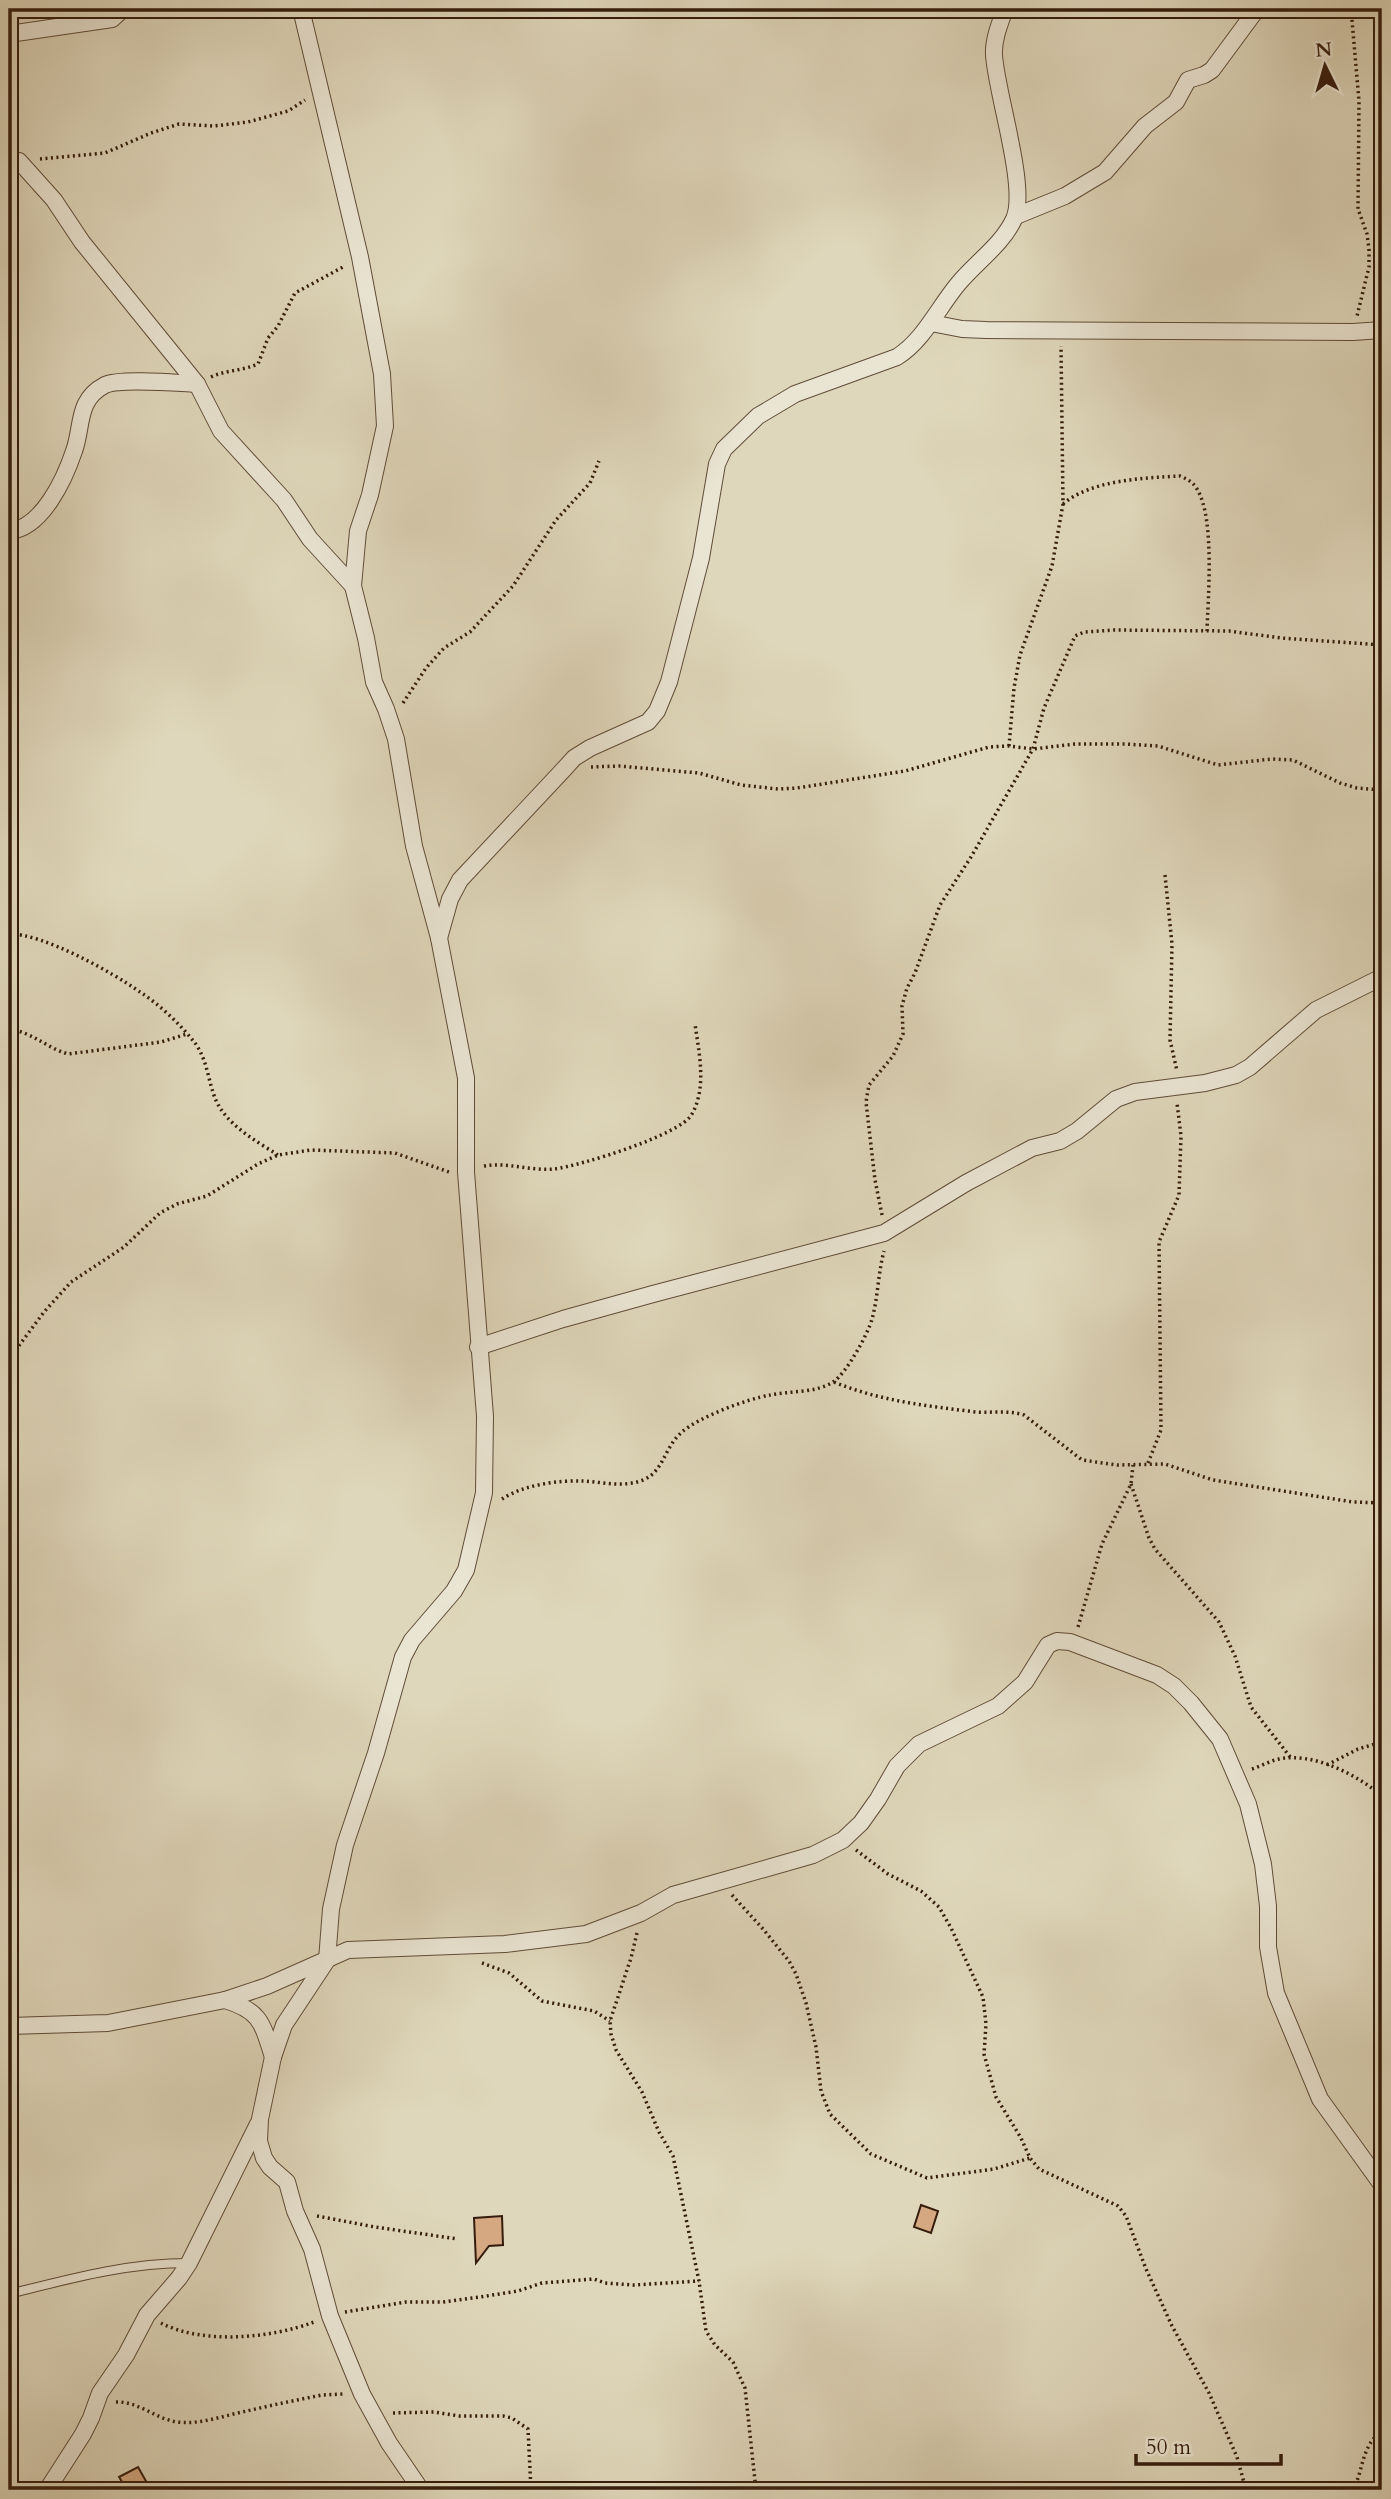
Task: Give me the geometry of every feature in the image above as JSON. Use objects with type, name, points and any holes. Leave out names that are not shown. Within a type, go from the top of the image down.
[{"type":"street","points":[[9,34],[112,19],[123,9]]},
{"type":"street","points":[[301,9],[360,257],[382,374],[385,426],[370,495],[358,531],[352,586],[374,682],[396,739],[414,846],[439,938],[466,1078],[466,1172],[485,1416],[485,1493],[466,1570],[412,1640],[403,1657],[376,1754],[345,1845],[331,1909],[327,1960],[285,2025],[273,2057],[260,2119],[260,2149],[270,2167],[287,2182],[295,2211],[312,2249],[330,2316],[362,2393],[389,2443],[421,2490]]},
{"type":"street","points":[[439,938],[450,898],[460,880],[565,768],[590,748],[648,722],[656,711],[669,682],[701,558],[717,464],[724,449],[758,416],[795,394],[889,360],[909,350],[958,284],[1000,240],[1016,216],[1017,192],[1005,107],[994,58],[999,25],[1005,9]]},
{"type":"street","points":[[1016,216],[1065,196],[1104,172],[1145,126],[1176,102],[1188,80],[1212,70],[1257,9]]},
{"type":"street","points":[[19,161],[54,200],[90,252],[197,383],[221,431],[284,500],[310,539],[352,586]]},
{"type":"street","points":[[930,323],[962,329],[1382,330]]},
{"type":"street","points":[[9,531],[39,516],[53,496],[75,449],[79,418],[91,397],[107,384],[197,383]]},
{"type":"street","points":[[478,1347],[640,1297],[884,1233],[966,1182],[1032,1148],[1060,1141],[1116,1100],[1135,1092],[1236,1075],[1250,1067],[1316,1010],[1382,977]]},
{"type":"street","points":[[9,2026],[108,2023],[225,2000],[267,1986],[354,1950],[535,1942],[586,1934],[640,1913],[673,1895],[813,1855],[843,1840],[861,1823],[897,1766],[919,1744],[998,1706],[1025,1682],[1048,1645],[1057,1641],[1070,1642],[1157,1675],[1174,1686],[1191,1703],[1220,1739],[1248,1804],[1263,1864],[1268,1906],[1268,1947],[1276,1993],[1320,2099],[1382,2185]]},
{"type":"street","points":[[225,2000],[246,2006],[254,2014],[263,2028],[273,2057]]},
{"type":"street","points":[[47,2490],[92,2418],[100,2393],[126,2355],[147,2315],[189,2263],[260,2119]]},
{"type":"lane","points":[[9,2294],[109,2269],[157,2263],[189,2263]]},
{"type":"path","points":[[1351,9],[1359,101],[1358,209],[1369,249],[1368,267],[1353,332]]},
{"type":"path","points":[[19,161],[105,153],[179,124],[214,126],[248,121],[288,111],[322,90]]},
{"type":"path","points":[[197,383],[219,373],[246,369],[258,364],[268,338],[278,326],[295,293],[360,257]]},
{"type":"path","points":[[1009,746],[1020,654],[1052,566],[1063,504],[1060,330]]},
{"type":"path","points":[[396,739],[403,701],[426,668],[444,648],[470,632],[513,586],[556,520],[590,483],[599,461]]},
{"type":"path","points":[[1063,504],[1073,496],[1094,487],[1180,476],[1191,481],[1198,490],[1205,511],[1208,557],[1207,631]]},
{"type":"path","points":[[834,1382],[862,1341],[872,1319],[878,1271],[885,1247],[866,1102],[869,1085],[893,1056],[903,1034],[902,1006],[906,988],[915,973],[940,905],[971,858],[1033,749],[1044,708],[1075,636],[1084,632],[1115,630],[1207,631],[1382,645]]},
{"type":"path","points":[[565,768],[619,766],[659,769],[699,773],[741,785],[797,788],[905,771],[989,747],[1033,749],[1075,744],[1125,744],[1158,746],[1218,765],[1272,759],[1293,760],[1340,783],[1357,788],[1382,790]]},
{"type":"path","points":[[1148,1463],[1161,1430],[1159,1242],[1179,1195],[1181,1175],[1181,1136],[1174,1087],[1177,1075],[1169,1023],[1172,944],[1165,875]]},
{"type":"path","points":[[9,933],[38,939],[68,950],[140,991],[197,1045],[206,1064],[216,1101],[225,1114],[251,1138],[278,1155]]},
{"type":"path","points":[[9,1359],[44,1312],[71,1282],[124,1247],[160,1213],[177,1204],[207,1196],[258,1164],[278,1155],[311,1150],[395,1153],[450,1172],[466,1172],[493,1165],[555,1169],[618,1152],[676,1129],[687,1122],[693,1113],[699,1093],[701,1064],[695,1024]]},
{"type":"path","points":[[9,1029],[29,1032],[56,1050],[68,1054],[162,1042],[187,1034]]},
{"type":"path","points":[[477,1528],[503,1497],[524,1490],[549,1484],[583,1481],[632,1483],[650,1478],[681,1432],[709,1417],[736,1403],[834,1382],[864,1395],[932,1407],[986,1413],[1016,1412],[1024,1415],[1082,1460],[1094,1463],[1165,1464],[1213,1480],[1353,1502],[1382,1503]]},
{"type":"path","points":[[1070,1642],[1078,1626],[1102,1544],[1131,1484],[1133,1465]]},
{"type":"path","points":[[1131,1484],[1155,1549],[1219,1622],[1235,1656],[1251,1707],[1291,1758]]},
{"type":"path","points":[[1327,1765],[1358,1749],[1382,1742]]},
{"type":"path","points":[[1237,1775],[1277,1759],[1307,1759],[1327,1765],[1369,1785],[1382,1796]]},
{"type":"path","points":[[843,1840],[888,1874],[921,1891],[939,1907],[984,1997],[984,2054],[996,2097],[1030,2158],[1040,2169],[1118,2206],[1126,2217],[1172,2326],[1209,2393],[1237,2456],[1246,2490]]},
{"type":"path","points":[[719,1881],[763,1929],[796,1974],[809,2013],[821,2091],[830,2114],[860,2144],[880,2159],[927,2178],[994,2169],[1030,2158]]},
{"type":"path","points":[[640,1913],[631,1958],[610,2021],[611,2034],[673,2156],[699,2281],[706,2331],[715,2345],[733,2362],[746,2388],[756,2490]]},
{"type":"path","points":[[470,1959],[509,1973],[542,2001],[594,2011],[610,2021]]},
{"type":"path","points":[[295,2211],[375,2228],[458,2239]]},
{"type":"path","points":[[147,2315],[167,2325],[213,2337],[242,2337],[303,2326],[357,2308],[481,2297],[518,2291],[542,2283],[594,2279],[605,2283],[634,2285],[699,2281]]},
{"type":"path","points":[[92,2418],[113,2403],[123,2402],[178,2422],[201,2422],[322,2395],[362,2393]]},
{"type":"path","points":[[373,2414],[434,2412],[512,2418],[528,2429],[531,2490]]},
{"type":"path","points":[[1353,2490],[1366,2449],[1382,2431]]},
{"type":"building","points":[[921,2205],[938,2211],[931,2233],[914,2227]]},
{"type":"building","points":[[502,2216],[503,2245],[489,2246],[476,2263],[474,2218]]},
{"type":"building","points":[[138,2467],[151,2490],[127,2490],[119,2477]]}]
